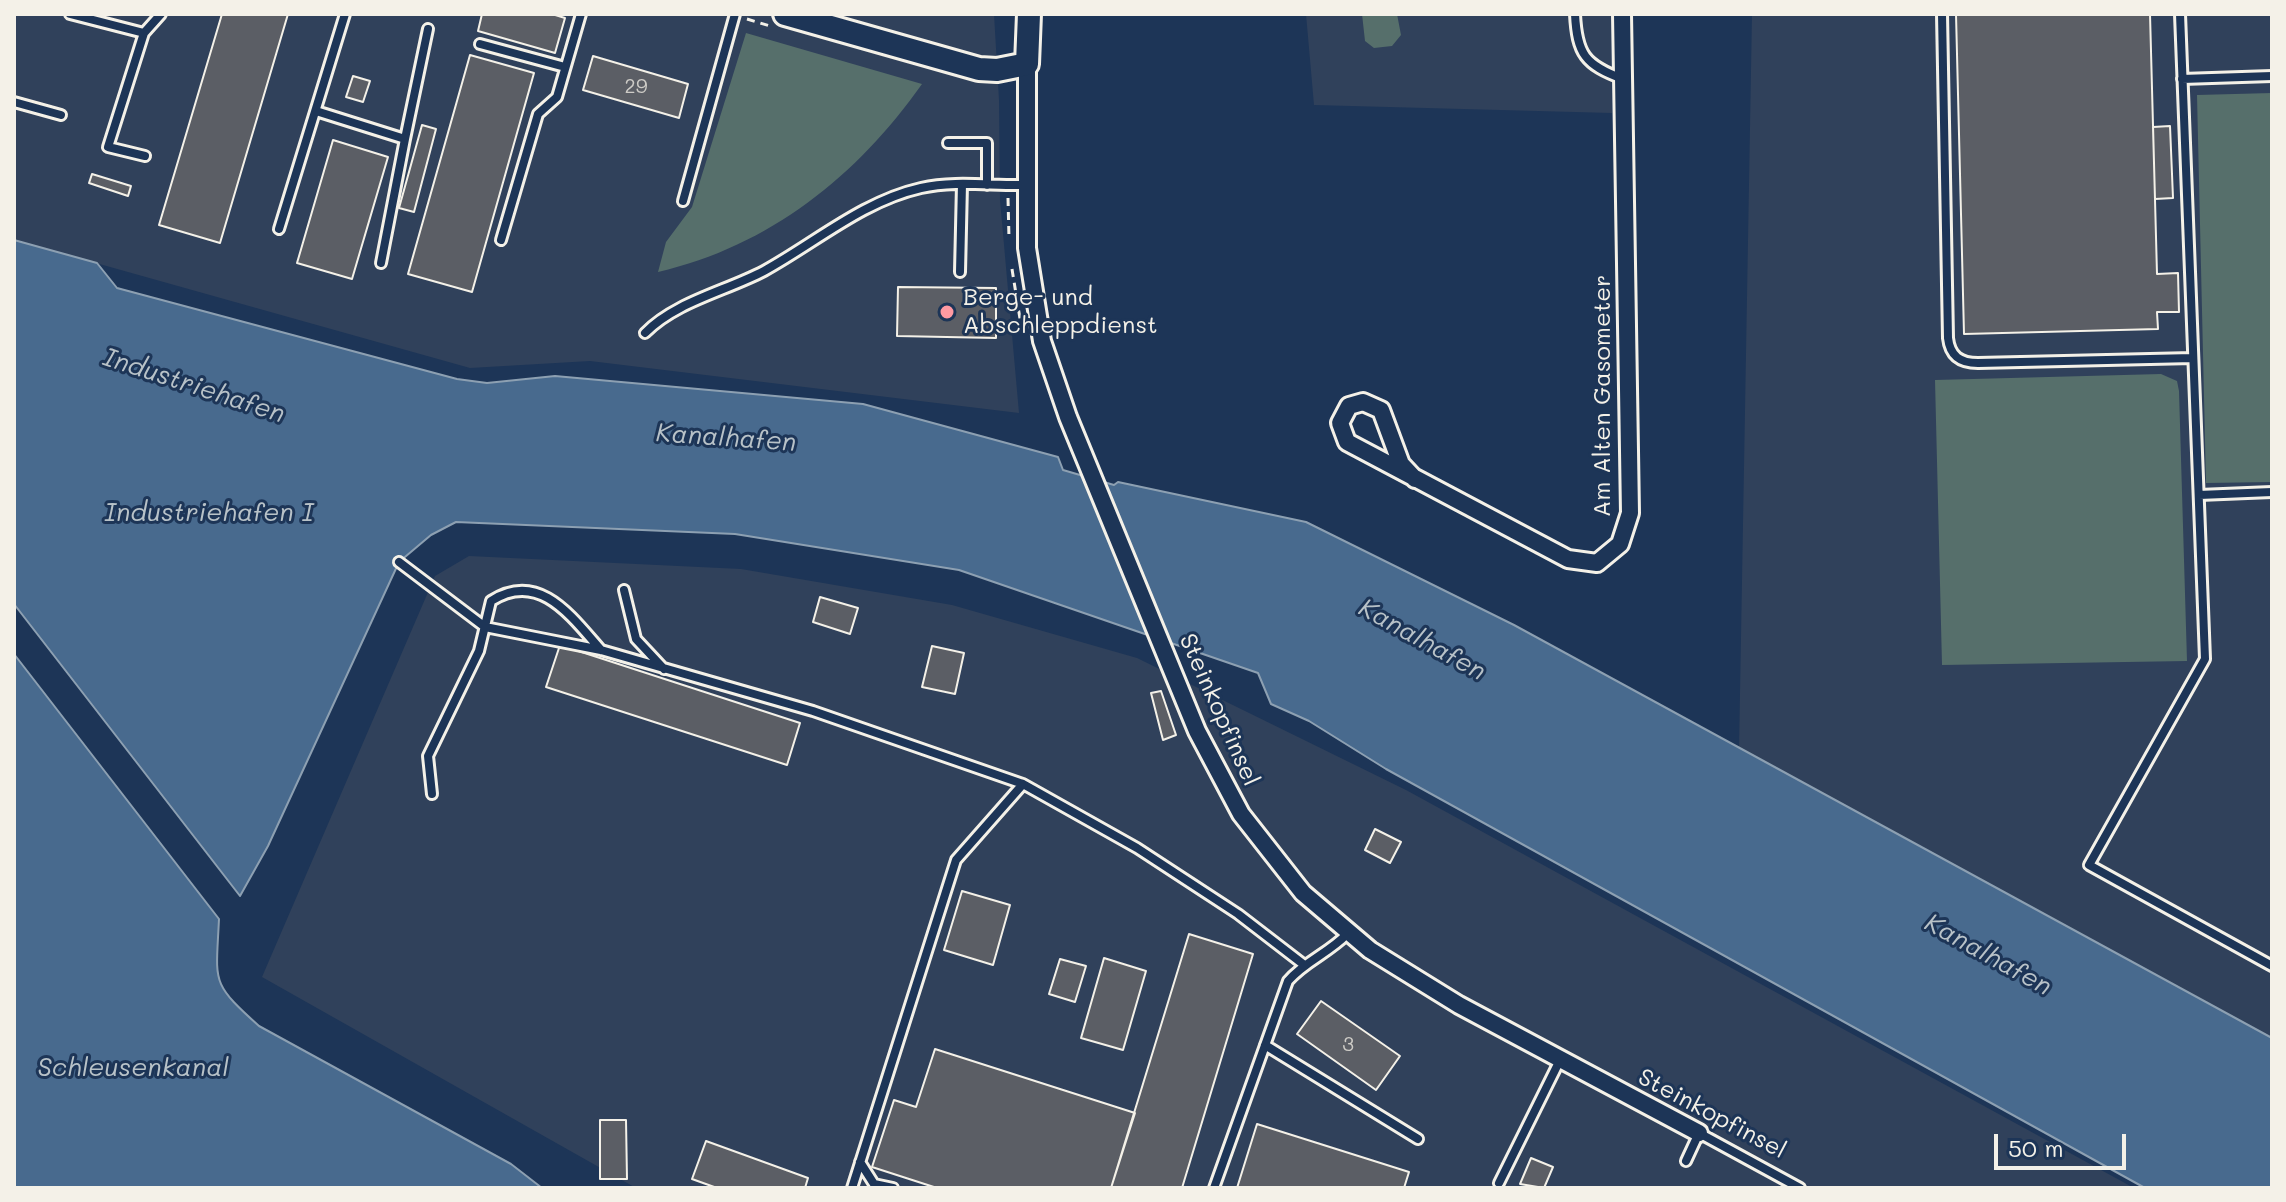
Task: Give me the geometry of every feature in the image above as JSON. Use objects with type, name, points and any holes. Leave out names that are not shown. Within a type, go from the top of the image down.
[{"type":"main road","points":[[785,14],[979,69],[997,70],[1027,64],[1029,14]]},
{"type":"street","name":"Am Alten Gasometer","points":[[1415,479],[1401,464],[1381,410],[1363,402],[1349,406],[1340,423],[1347,442],[1415,479],[1575,562],[1597,563],[1624,539],[1630,513],[1622,14]]},
{"type":"street","name":"Steinkopfinsel","points":[[1027,64],[1027,248],[1035,314],[1068,417],[1213,765],[1241,814],[1289,878],[1347,934],[1426,986],[1699,1133]]},
{"type":"lane","points":[[70,14],[144,33]]},
{"type":"lane","points":[[145,156],[108,147],[144,33],[161,14]]},
{"type":"lane","points":[[279,229],[345,14]]},
{"type":"lane","points":[[501,240],[538,114],[557,97],[581,14]]},
{"type":"lane","points":[[683,201],[735,14]]},
{"type":"lane","points":[[1575,14],[1577,44],[1582,53],[1604,71],[1623,80]]},
{"type":"lane","points":[[1942,14],[1948,338],[1953,354],[1975,363],[2193,358]]},
{"type":"lane","points":[[2180,14],[2205,659],[2089,865],[2272,966]]},
{"type":"lane","points":[[381,263],[428,29]]},
{"type":"lane","points":[[480,44],[565,67]]},
{"type":"lane","points":[[2182,79],[2272,76]]},
{"type":"lane","points":[[14,102],[61,115]]},
{"type":"lane","points":[[316,111],[405,139]]},
{"type":"lane","points":[[948,143],[987,143],[987,185]]},
{"type":"lane","points":[[960,272],[962,184]]},
{"type":"lane","points":[[645,333],[665,316],[765,270],[889,199],[923,187],[1026,185]]},
{"type":"lane","points":[[2199,495],[2272,492]]},
{"type":"lane","points":[[399,562],[485,627],[601,650],[813,711],[1023,784],[1162,864],[1238,914],[1303,964]]},
{"type":"lane","points":[[432,794],[428,756],[479,651],[491,601],[507,590],[538,591],[567,611],[601,650]]},
{"type":"lane","points":[[624,590],[636,639],[664,669]]},
{"type":"lane","points":[[852,1188],[956,860],[1023,784]]},
{"type":"lane","points":[[1214,1188],[1288,981],[1303,964],[1333,948],[1347,934]]},
{"type":"lane","points":[[1265,1045],[1418,1139]]},
{"type":"lane","points":[[1499,1183],[1560,1060]]},
{"type":"lane","points":[[1686,1161],[1699,1133]]},
{"type":"lane","name":"Steinkopfinsel","points":[[1699,1133],[1800,1188]]},
{"type":"lane","points":[[860,1162],[874,1184],[893,1188]]},
{"type":"shaded area","points":[[14,14],[994,14],[1000,200],[1019,413],[590,361],[470,368],[14,240]]},
{"type":"shaded area","points":[[1306,14],[1611,14],[1612,113],[1314,105]]},
{"type":"shaded area","points":[[1752,14],[2272,14],[2272,1038],[1739,750]]},
{"type":"shaded area","points":[[469,556],[741,569],[952,605],[1137,658],[1406,790],[2134,1188],[636,1188],[262,977],[435,576]]},
{"type":"green space","points":[[1362,14],[1397,14],[1401,35],[1392,46],[1374,48],[1365,41]]},
{"type":"green space","points":[[746,33],[922,84],[869,149],[808,203],[737,245],[658,272],[666,242],[692,207]]},
{"type":"green space","points":[[2272,93],[2272,482],[2206,483],[2197,95]]},
{"type":"green space","points":[[2161,374],[2177,381],[2179,391],[2187,661],[1942,665],[1935,380]]},
{"type":"water","points":[[14,240],[97,263],[117,288],[457,379],[487,383],[555,376],[863,404],[1058,457],[1063,470],[1114,485],[1118,482],[1306,522],[1514,625],[2272,1038],[2272,1188],[2145,1188],[1386,769],[1309,721],[1271,704],[1258,673],[959,570],[735,534],[456,522],[431,535],[399,562],[268,846],[240,896],[14,604]]},
{"type":"water","name":"Schleusenkanal","points":[[14,654],[219,919],[217,969],[224,990],[232,1000],[259,1026],[511,1164],[542,1188],[14,1188]]},
{"type":"building","points":[[222,14],[288,14],[220,243],[159,225]]},
{"type":"building","points":[[482,14],[552,14],[565,18],[555,53],[478,31]]},
{"type":"building","points":[[1956,14],[2150,14],[2157,274],[2178,273],[2179,312],[2157,312],[2158,329],[1964,334]]},
{"type":"building","points":[[470,55],[534,73],[472,292],[408,274]]},
{"type":"building","points":[[593,56],[688,84],[679,118],[583,90]]},
{"type":"building","points":[[353,76],[370,81],[363,102],[346,97]]},
{"type":"building","points":[[422,125],[436,129],[414,212],[399,208]]},
{"type":"building","points":[[2170,126],[2173,198],[2155,199],[2153,127]]},
{"type":"building","points":[[333,140],[388,157],[352,279],[297,263]]},
{"type":"building","points":[[92,174],[131,186],[128,196],[89,183]]},
{"type":"building","name":"Berge- und Abschleppdienst","points":[[898,287],[996,288],[996,338],[897,336]]},
{"type":"building","points":[[820,597],[858,608],[850,634],[813,622]]},
{"type":"building","points":[[560,645],[800,723],[787,765],[546,687]]},
{"type":"building","points":[[932,646],[964,653],[955,694],[922,687]]},
{"type":"building","points":[[1161,691],[1176,735],[1163,740],[1151,693]]},
{"type":"building","points":[[1375,829],[1401,842],[1390,863],[1365,850]]},
{"type":"building","points":[[962,891],[1010,905],[993,965],[944,950]]},
{"type":"building","points":[[1189,934],[1253,954],[1182,1188],[1111,1188]]},
{"type":"building","points":[[1104,958],[1146,971],[1123,1050],[1081,1038]]},
{"type":"building","points":[[1060,959],[1086,966],[1075,1002],[1049,994]]},
{"type":"building","points":[[1321,1001],[1400,1056],[1376,1090],[1297,1034]]},
{"type":"building","points":[[935,1049],[1135,1113],[1111,1188],[937,1188],[872,1167],[894,1100],[916,1107]]},
{"type":"building","points":[[600,1120],[626,1120],[627,1179],[600,1179]]},
{"type":"building","points":[[1257,1124],[1409,1172],[1404,1188],[1237,1188]]},
{"type":"building","points":[[706,1141],[808,1178],[805,1188],[717,1188],[692,1179]]},
{"type":"building","points":[[1531,1158],[1553,1167],[1544,1188],[1520,1184]]},
{"type":"place","name":"Berge- und Abschleppdienst","points":[[947,312]]},
{"type":"water label","name":"Industriehafen","points":[[194,386]]},
{"type":"water label","name":"Kanalhafen","points":[[726,438]]},
{"type":"water label","name":"Industriehafen I","points":[[209,513]]},
{"type":"water label","name":"Kanalhafen","points":[[1422,640]]},
{"type":"water label","name":"Kanalhafen","points":[[1988,955]]}]
